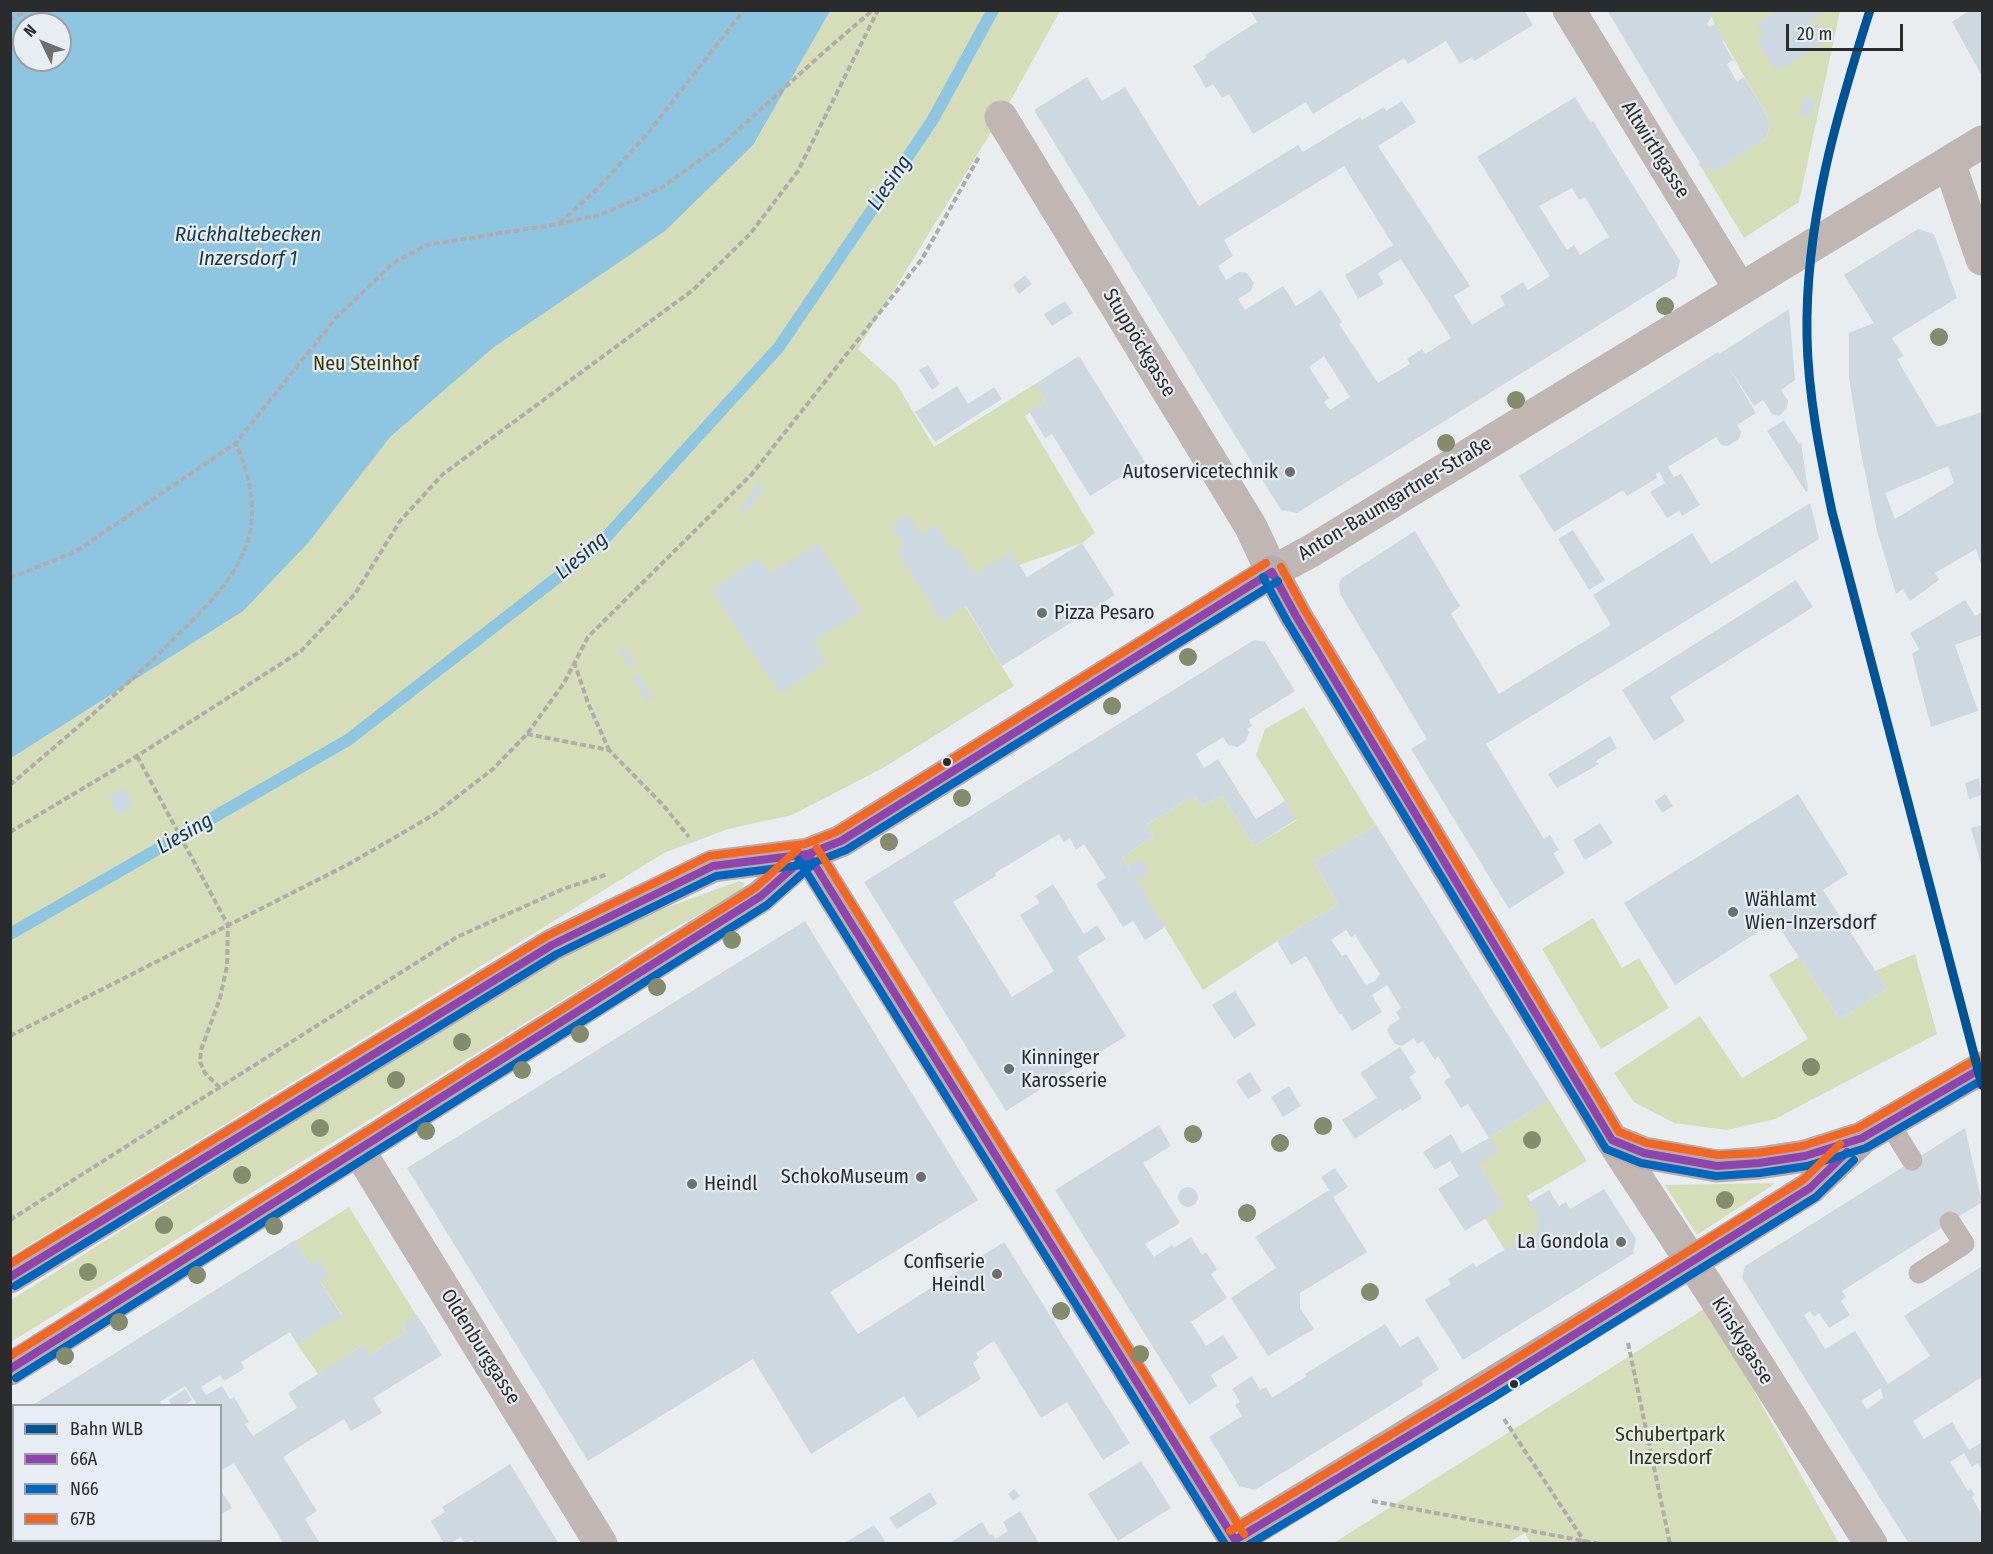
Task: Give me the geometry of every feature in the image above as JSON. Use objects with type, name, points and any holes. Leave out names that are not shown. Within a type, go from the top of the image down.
[{"type":"main road","name":"Anton-Baumgartner-Straße","points":[[10,1277],[552,945],[713,866],[808,854],[841,842],[1272,572]]},
{"type":"main road","name":"Kinskygasse","points":[[1272,572],[1302,627],[1612,1140]]},
{"type":"main road","name":"Anton-Baumgartner-Straße","points":[[10,1369],[761,896],[808,854]]},
{"type":"main road","points":[[808,854],[1234,1542],[1810,1188],[1875,1130]]},
{"type":"main road","points":[[1612,1140],[1644,1153],[1717,1166],[1805,1156],[1875,1130],[1983,1068]]},
{"type":"street","name":"Altwirthgasse","points":[[1569,10],[1740,289]]},
{"type":"street","name":"Stuppöckgasse","points":[[1001,117],[1251,527],[1272,572]]},
{"type":"street","name":"Anton-Baumgartner-Straße","points":[[1272,572],[1311,551],[1983,142]]},
{"type":"street","points":[[1949,162],[1983,259]]},
{"type":"street","name":"Kinskygasse","points":[[1612,1140],[1871,1544]]},
{"type":"street","name":"Oldenburggasse","points":[[358,1151],[601,1544]]},
{"type":"lane","points":[[1875,1130],[1912,1160]]},
{"type":"lane","points":[[1919,1273],[1964,1244],[1950,1222]]},
{"type":"path","points":[[10,20],[28,10]]},
{"type":"path","points":[[559,224],[601,185],[648,133],[744,10]]},
{"type":"path","points":[[10,578],[75,552],[236,443],[335,319],[392,264],[426,245],[559,224],[600,215],[662,188],[725,142],[873,10]]},
{"type":"path","points":[[10,832],[137,756],[301,651],[355,594],[400,521],[443,474],[693,290],[750,234],[798,171],[878,10]]},
{"type":"path","points":[[10,1036],[349,864],[435,814],[493,769],[527,734],[564,683],[588,637],[752,474],[922,259],[1001,117]]},
{"type":"path","points":[[10,785],[146,668],[212,601],[235,568],[249,537],[252,505],[246,469],[236,443]]},
{"type":"path","points":[[574,662],[588,703],[609,750],[663,805],[713,866]]},
{"type":"path","points":[[527,734],[609,750]]},
{"type":"path","points":[[137,756],[228,925],[227,966],[220,998],[201,1050],[200,1062],[205,1073],[220,1088]]},
{"type":"path","points":[[10,1220],[457,937],[563,889],[613,872]]},
{"type":"path","points":[[1626,1334],[1670,1544]]},
{"type":"path","points":[[1499,1411],[1585,1541]]},
{"type":"path","points":[[1363,1499],[1600,1544]]},
{"type":"green space","name":"Neu Steinhof","points":[[10,11],[1060,11],[1012,98],[858,349],[896,383],[934,447],[1035,384],[1046,401],[1025,416],[1095,533],[1082,543],[954,588],[1014,686],[883,768],[792,815],[728,829],[664,853],[11,1256]]},
{"type":"green space","points":[[1711,11],[1840,11],[1799,202],[1744,238],[1698,162],[1709,169],[1719,168],[1767,137],[1770,121],[1714,24]]},
{"type":"green space","points":[[1304,707],[1376,825],[1314,862],[1338,904],[1203,990],[1122,857],[1154,836],[1147,824],[1194,796],[1204,806],[1222,795],[1254,846],[1297,820],[1256,755],[1265,729]]},
{"type":"green space","points":[[739,881],[745,883],[740,892],[659,937],[588,984],[11,1342],[11,1300],[479,1006],[570,954],[663,909]]},
{"type":"green space","points":[[1593,918],[1622,968],[1639,958],[1669,1008],[1601,1049],[1542,949]]},
{"type":"green space","points":[[1915,954],[1937,1034],[1775,1119],[1727,1130],[1674,1123],[1634,1102],[1614,1073],[1700,1016],[1742,1078],[1808,1039],[1769,975],[1799,957],[1840,1019],[1887,989],[1875,971]]},
{"type":"green space","points":[[1549,1100],[1587,1161],[1527,1196],[1540,1218],[1539,1229],[1505,1250],[1485,1218],[1504,1205],[1479,1165],[1489,1138]]},
{"type":"green space","points":[[1776,1183],[1697,1235],[1665,1185]]},
{"type":"green space","points":[[349,1207],[418,1318],[402,1325],[406,1332],[369,1355],[363,1345],[318,1374],[297,1344],[342,1315],[295,1241]]},
{"type":"green space","name":"Schubertpark Inzersdorf","points":[[1707,1307],[1839,1543],[1531,1544],[1525,1533],[1507,1543],[1332,1544]]},
{"type":"water","name":"Rückhaltebecken Inzersdorf 1","points":[[11,10],[830,10],[753,145],[665,231],[494,347],[390,437],[308,543],[243,611],[11,758]]},
{"type":"building","points":[[1250,10],[1524,10],[1533,25],[1474,61],[1472,57],[1460,64],[1446,41],[1408,64],[1404,58],[1313,114],[1306,102],[1253,134],[1229,94],[1222,98],[1213,84],[1206,88],[1193,66],[1207,57],[1205,55],[1257,22]]},
{"type":"building","points":[[1607,10],[1711,10],[1713,15],[1707,24],[1710,27],[1714,24],[1724,40],[1722,41],[1733,60],[1727,64],[1737,82],[1744,77],[1770,121],[1767,137],[1720,168],[1713,170],[1703,167]]},
{"type":"building","points":[[1778,10],[1828,10],[1808,22],[1811,28],[1817,24],[1825,36],[1819,40],[1821,45],[1783,68],[1781,65],[1774,69],[1757,41],[1764,36],[1756,24]]},
{"type":"building","points":[[1970,10],[1982,10],[1982,76],[1952,22]]},
{"type":"building","points":[[1087,77],[1102,101],[1125,87],[1199,206],[1298,145],[1303,152],[1360,117],[1362,120],[1384,107],[1386,111],[1402,101],[1416,122],[1378,146],[1470,286],[1454,296],[1472,325],[1505,305],[1500,296],[1523,282],[1528,290],[1550,276],[1477,157],[1575,97],[1591,123],[1593,121],[1680,261],[1676,277],[1297,513],[1281,510],[1034,110]],"holes":[[[1344,166],[1393,245],[1345,275],[1358,299],[1384,284],[1378,273],[1401,259],[1451,338],[1425,354],[1422,349],[1407,359],[1410,364],[1378,383],[1339,324],[1342,322],[1321,290],[1296,306],[1283,286],[1245,310],[1238,299],[1251,291],[1254,283],[1247,273],[1239,272],[1226,280],[1218,266],[1233,256],[1224,240]],[[1572,188],[1579,200],[1585,197],[1609,237],[1580,255],[1574,245],[1567,250],[1539,206]],[[1324,356],[1350,397],[1330,410],[1324,402],[1329,398],[1309,367]]]},
{"type":"building","points":[[1803,97],[1815,99],[1812,117],[1800,115]]},
{"type":"building","points":[[1918,229],[1934,234],[1957,298],[1892,338],[1904,356],[1897,359],[1937,427],[1982,412],[1982,567],[1976,549],[1935,573],[1939,580],[1910,601],[1903,589],[1896,594],[1877,531],[1849,378],[1849,333],[1874,323],[1844,275]],"holes":[[[1948,466],[1954,483],[1895,519],[1885,493]]]},
{"type":"building","points":[[1025,275],[1032,284],[1019,294],[1013,285]]},
{"type":"building","points":[[1065,301],[1073,313],[1052,326],[1044,314]]},
{"type":"building","points":[[1789,309],[1795,380],[1781,390],[1788,401],[1787,408],[1779,416],[1772,414],[1763,400],[1754,406],[1728,366],[1756,413],[1737,425],[1741,432],[1739,439],[1728,446],[1721,445],[1716,437],[1668,467],[1674,477],[1681,474],[1700,505],[1682,516],[1679,511],[1667,518],[1650,492],[1665,483],[1659,472],[1656,474],[1657,478],[1627,496],[1623,490],[1554,532],[1519,476]]},
{"type":"building","points":[[1079,356],[1145,462],[1090,496],[1052,434],[1045,438],[1029,412],[1046,401],[1035,384]]},
{"type":"building","points":[[928,365],[940,384],[932,390],[919,370]]},
{"type":"building","points":[[957,386],[968,404],[994,387],[1002,399],[935,442],[915,412]]},
{"type":"building","points":[[1784,420],[1799,444],[1801,442],[1808,490],[1806,492],[1767,431]]},
{"type":"building","points":[[759,483],[765,488],[744,514],[738,510]]},
{"type":"building","points":[[1810,503],[1819,539],[1486,744],[1544,839],[1550,835],[1559,850],[1553,853],[1565,873],[1509,909],[1411,749],[1427,739],[1340,594],[1339,584],[1342,578],[1415,531],[1460,606],[1451,614],[1499,694],[1611,625],[1593,595],[1692,533],[1711,564]]},
{"type":"building","points":[[908,514],[920,534],[936,525],[952,551],[957,547],[975,575],[1011,552],[1027,577],[1082,543],[1115,595],[1002,666],[966,606],[941,621],[897,550],[904,546],[891,525]]},
{"type":"building","points":[[1573,530],[1605,580],[1589,590],[1558,539]]},
{"type":"building","points":[[818,543],[862,611],[813,642],[827,662],[780,694],[711,590],[759,558],[770,574]]},
{"type":"building","points":[[1796,580],[1813,607],[1670,697],[1685,721],[1654,741],[1622,690]]},
{"type":"building","points":[[1965,600],[1975,616],[1982,612],[1982,635],[1955,645],[1978,711],[1931,727],[1912,654],[1919,649],[1910,633]]},
{"type":"building","points":[[1254,640],[1265,642],[1295,691],[1249,720],[1252,726],[1247,729],[1249,732],[1246,741],[1238,747],[1228,745],[1223,737],[1196,754],[1204,768],[1218,759],[1256,819],[1285,801],[1297,819],[1254,846],[1222,795],[1204,806],[1194,796],[1147,824],[1154,836],[1122,857],[1130,870],[1131,865],[1136,861],[1142,861],[1146,865],[1148,871],[1145,876],[1140,879],[1134,876],[1165,927],[1145,940],[1133,921],[1123,927],[1096,884],[1106,878],[1084,844],[1076,850],[1070,838],[1064,842],[1059,834],[953,902],[1012,997],[1054,971],[1020,915],[1040,903],[1035,896],[1053,884],[1084,934],[1097,925],[1106,939],[1077,957],[1126,1036],[1006,1111],[864,882]]},
{"type":"building","points":[[622,645],[636,666],[631,669],[617,649]]},
{"type":"building","points":[[637,673],[653,697],[647,701],[631,677]]},
{"type":"building","points":[[1610,736],[1617,748],[1596,761],[1599,764],[1557,788],[1548,774]]},
{"type":"building","points":[[1979,778],[1982,795],[1969,799],[1965,783]]},
{"type":"building","points":[[124,788],[134,806],[118,815],[109,797]]},
{"type":"building","points":[[1665,794],[1673,806],[1662,813],[1655,801]]},
{"type":"building","name":"Wählamt Wien-Inzersdorf","points":[[1798,794],[1848,874],[1823,890],[1887,989],[1840,1019],[1775,921],[1675,985],[1624,903]]},
{"type":"building","points":[[1600,823],[1613,843],[1585,860],[1573,840]]},
{"type":"building","points":[[1376,825],[1549,1100],[1489,1138],[1468,1104],[1461,1108],[1444,1081],[1451,1077],[1438,1056],[1435,1060],[1423,1041],[1417,1044],[1414,1038],[1402,1046],[1395,1044],[1387,1031],[1390,1025],[1400,1019],[1396,1012],[1401,1008],[1387,985],[1372,995],[1382,1012],[1352,1031],[1342,1014],[1339,1014],[1306,956],[1291,965],[1277,941],[1338,904],[1314,862]],"holes":[[[1346,930],[1351,937],[1355,935],[1380,974],[1375,981],[1366,985],[1346,954],[1342,956],[1331,940]]]},
{"type":"building","points":[[1982,825],[1982,868],[1971,828]]},
{"type":"building","name":"Heindl","points":[[805,921],[978,1200],[830,1292],[858,1334],[1004,1242],[1130,1443],[1103,1460],[1067,1402],[1041,1418],[994,1341],[976,1353],[979,1358],[973,1363],[981,1379],[918,1418],[904,1396],[811,1454],[753,1359],[588,1461],[407,1168]]},
{"type":"building","points":[[1235,991],[1256,1025],[1234,1039],[1212,1005]]},
{"type":"building","points":[[1400,1047],[1416,1072],[1409,1077],[1422,1098],[1402,1111],[1400,1109],[1355,1139],[1342,1120],[1377,1098],[1360,1073]]},
{"type":"building","points":[[1250,1072],[1262,1091],[1248,1099],[1236,1081]]},
{"type":"building","points":[[1289,1086],[1301,1106],[1283,1117],[1271,1097]]},
{"type":"building","points":[[1159,1125],[1171,1146],[1143,1163],[1180,1223],[1145,1244],[1154,1257],[1172,1245],[1174,1248],[1191,1237],[1202,1255],[1206,1252],[1217,1269],[1211,1274],[1227,1298],[1191,1322],[1206,1346],[1223,1335],[1238,1358],[1211,1375],[1217,1386],[1189,1405],[1055,1190]]},
{"type":"building","points":[[1965,1128],[1982,1202],[1842,1291],[1846,1297],[1841,1301],[1850,1315],[1829,1328],[1819,1313],[1814,1317],[1810,1311],[1804,1315],[1825,1349],[1855,1331],[1888,1384],[1930,1356],[1904,1316],[1982,1266],[1982,1377],[1913,1421],[1924,1439],[1952,1422],[1969,1450],[1982,1442],[1982,1471],[1978,1463],[1972,1467],[1964,1453],[1950,1462],[1968,1491],[1971,1489],[1975,1495],[1972,1497],[1982,1515],[1982,1544],[1909,1544],[1742,1278],[1745,1266]],"holes":[[[1881,1388],[1883,1398],[1867,1409],[1861,1401]]]},
{"type":"building","points":[[1451,1134],[1462,1153],[1489,1138],[1499,1152],[1479,1165],[1505,1206],[1465,1231],[1438,1189],[1459,1176],[1450,1161],[1435,1170],[1423,1152]]},
{"type":"building","points":[[1335,1168],[1348,1187],[1333,1197],[1367,1252],[1300,1293],[1300,1308],[1314,1329],[1268,1356],[1231,1298],[1276,1268],[1255,1237],[1329,1190],[1321,1177]]},
{"type":"building","points":[[1188,1187],[1195,1190],[1198,1197],[1195,1204],[1188,1207],[1181,1204],[1178,1197],[1181,1190]]},
{"type":"building","points":[[1604,1189],[1636,1239],[1633,1254],[1463,1360],[1425,1300],[1451,1284],[1448,1279],[1473,1263],[1476,1267],[1539,1229],[1534,1222],[1540,1218],[1529,1202],[1549,1190],[1559,1206],[1566,1202],[1570,1209]]},
{"type":"building","points":[[295,1240],[310,1265],[319,1259],[329,1276],[320,1281],[342,1316],[297,1344],[290,1332],[241,1362],[244,1369],[224,1381],[220,1375],[201,1387],[206,1395],[222,1386],[230,1399],[234,1397],[249,1422],[245,1424],[253,1436],[297,1408],[288,1393],[363,1345],[369,1355],[406,1332],[402,1325],[417,1315],[442,1355],[373,1398],[382,1413],[351,1431],[344,1419],[283,1457],[317,1511],[305,1519],[319,1542],[316,1544],[284,1544],[234,1463],[222,1470],[222,1404],[195,1404],[185,1386],[160,1402],[162,1404],[34,1404]]},
{"type":"building","points":[[1385,1324],[1400,1347],[1418,1336],[1439,1369],[1421,1381],[1423,1385],[1255,1490],[1239,1486],[1209,1437],[1242,1416],[1235,1405],[1240,1402],[1232,1389],[1252,1376],[1260,1390],[1266,1387],[1272,1398],[1307,1376],[1305,1374]]},
{"type":"building","points":[[185,1389],[192,1400],[186,1404],[171,1404],[169,1400]]},
{"type":"building","points":[[12,1417],[12,1519],[10,1517],[10,1418]]},
{"type":"building","points":[[1141,1461],[1171,1508],[1118,1541],[1088,1494]]},
{"type":"building","points":[[510,1464],[559,1544],[474,1544],[472,1540],[465,1544],[461,1537],[449,1544],[444,1544],[431,1521],[445,1512],[442,1507]]},
{"type":"building","points":[[1014,1489],[1020,1496],[1013,1501],[1008,1494]]},
{"type":"building","points":[[222,1492],[232,1508],[222,1514]]},
{"type":"building","points":[[930,1492],[937,1504],[897,1529],[889,1518]]},
{"type":"building","points":[[1020,1511],[1040,1544],[948,1544],[982,1522],[995,1539],[1008,1531],[1003,1522]]},
{"type":"building","points":[[874,1525],[885,1541],[881,1544],[843,1544]]},
{"type":"building","points":[[26,1542],[128,1542],[129,1544],[27,1544]]},
{"type":"waterway","name":"Liesing","points":[[10,934],[348,740],[598,546],[779,347],[932,121],[993,10]]},
{"type":"rail line","name":"WLB","points":[[1870,10],[1835,130],[1817,211],[1808,294],[1807,336],[1812,402],[1832,512],[1982,1085]]},
{"type":"transit line","name":"67B","points":[[10,1264],[547,936],[709,856],[805,844],[836,832],[1266,563]]},
{"type":"transit line","name":"67B","points":[[1281,567],[1305,611],[1619,1132],[1647,1143],[1718,1155],[1758,1153],[1803,1146],[1858,1128],[1977,1059]]},
{"type":"transit line","name":"66A","points":[[1272,572],[1296,616],[1612,1140],[1644,1153],[1717,1166],[1805,1156],[1862,1138],[1982,1068]]},
{"type":"transit line","name":"66A","points":[[10,1277],[552,945],[713,866],[808,854],[841,841],[1272,572]]},
{"type":"transit line","name":"N66","points":[[1263,577],[1287,621],[1606,1149],[1641,1163],[1716,1176],[1760,1173],[1807,1166],[1866,1148],[1982,1080]]},
{"type":"transit line","name":"N66","points":[[15,1286],[557,954],[716,876],[810,864],[846,850],[1278,581]]},
{"type":"transit line","name":"67B","points":[[817,848],[1244,1534]]},
{"type":"transit line","name":"67B","points":[[10,1356],[755,888],[797,850]]},
{"type":"transit line","name":"66A","points":[[808,854],[1235,1540]]},
{"type":"transit line","name":"66A","points":[[10,1369],[761,896],[806,856]]},
{"type":"transit line","name":"N66","points":[[799,860],[1225,1544]]},
{"type":"transit line","name":"N66","points":[[16,1378],[767,905],[811,866]]},
{"type":"transit line","name":"67B","points":[[1230,1531],[1480,1381],[1803,1180],[1840,1144]]},
{"type":"transit line","name":"66A","points":[[1235,1540],[1485,1390],[1810,1188],[1847,1152]]},
{"type":"transit line","name":"N66","points":[[1250,1544],[1491,1399],[1816,1197],[1854,1160]]},
{"type":"place","name":"Autoservicetechnik","points":[[1290,472]]},
{"type":"place","name":"Pizza Pesaro","points":[[1042,613]]},
{"type":"place","name":"Wählamt Wien-Inzersdorf","points":[[1733,912]]},
{"type":"place","name":"Kinninger Karosserie","points":[[1009,1069]]},
{"type":"place","name":"SchokoMuseum","points":[[921,1177]]},
{"type":"place","name":"Heindl","points":[[692,1184]]},
{"type":"place","name":"La Gondola","points":[[1621,1242]]},
{"type":"place","name":"Confiserie Heindl","points":[[997,1274]]}]
